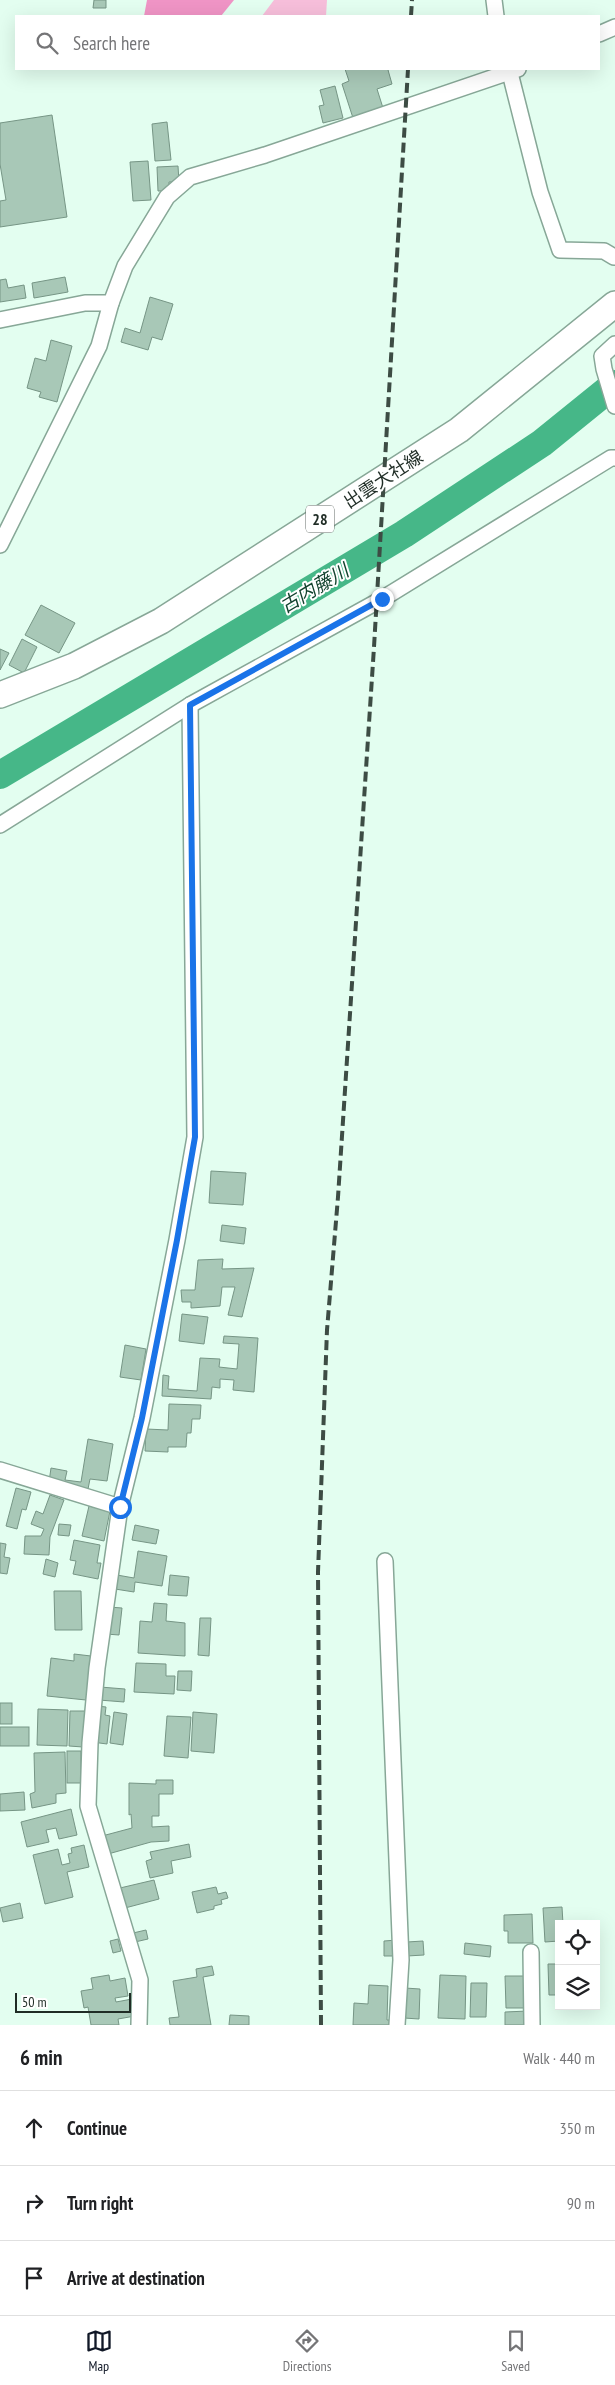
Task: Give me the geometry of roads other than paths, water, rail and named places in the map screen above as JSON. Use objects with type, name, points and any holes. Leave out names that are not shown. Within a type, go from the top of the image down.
[{"type":"main road","name":"出雲大社線","points":[[0,695],[74,666],[162,621],[459,430],[615,304]]},
{"type":"street","points":[[494,0],[496,15]]},
{"type":"street","points":[[600,34],[615,27]]},
{"type":"street","points":[[0,545],[99,346],[111,303],[125,266],[167,197],[190,177],[265,155],[512,70],[540,192],[560,250],[604,251],[615,257]]},
{"type":"street","points":[[0,320],[85,303],[111,303]]},
{"type":"street","points":[[615,344],[602,356],[615,406]]},
{"type":"street","points":[[0,825],[190,705],[382,599],[611,458],[615,458]]},
{"type":"street","points":[[139,2025],[140,1980],[88,1806],[90,1743],[97,1668],[120,1507],[142,1418],[195,1137],[190,705]]},
{"type":"street","points":[[0,1470],[120,1507]]},
{"type":"street","points":[[385,1561],[401,1960],[396,2025]]},
{"type":"street","points":[[531,1952],[532,2025]]},
{"type":"waterway","name":"古内藤川","points":[[0,775],[404,534],[542,443],[615,384]]},
{"type":"railway","points":[[411,15],[412,0]]},
{"type":"railway","points":[[321,2025],[318,1572],[327,1330],[338,1197],[374,647],[408,70]]}]
